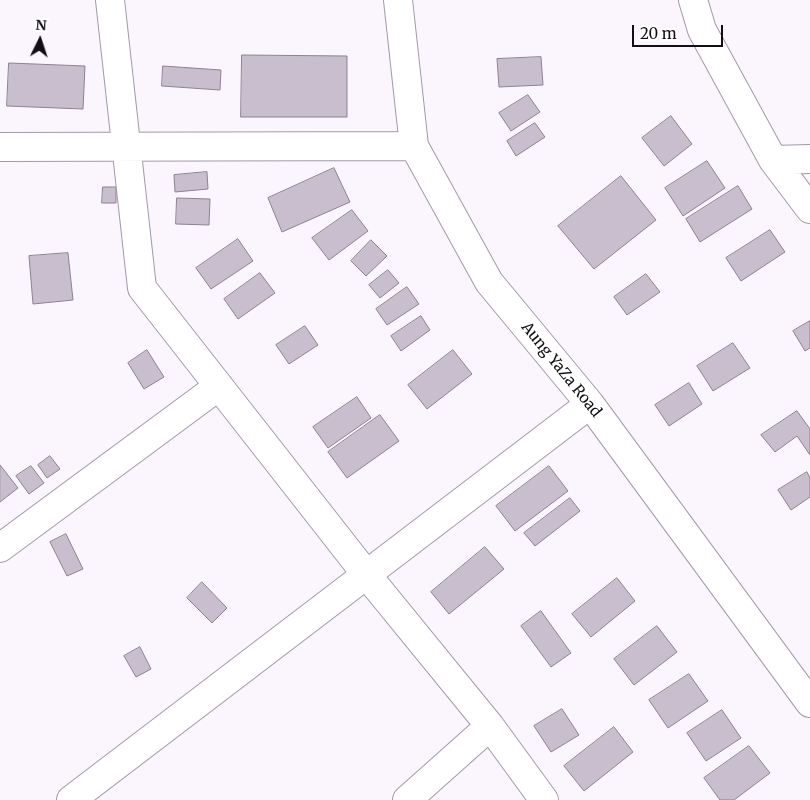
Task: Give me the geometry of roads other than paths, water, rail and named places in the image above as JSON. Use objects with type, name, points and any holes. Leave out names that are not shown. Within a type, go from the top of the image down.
[{"type":"street","points":[[110,0],[142,288],[366,574],[490,726],[544,800]]},
{"type":"street","name":"Aung YaZa Road","points":[[398,0],[414,146],[489,282],[590,404],[810,703]]},
{"type":"street","points":[[693,0],[702,30],[773,160],[810,209]]},
{"type":"street","points":[[0,147],[414,146]]},
{"type":"street","points":[[773,160],[810,159]]},
{"type":"street","points":[[0,548],[219,386]]},
{"type":"street","points":[[71,800],[590,404]]},
{"type":"street","points":[[407,800],[490,726]]}]
